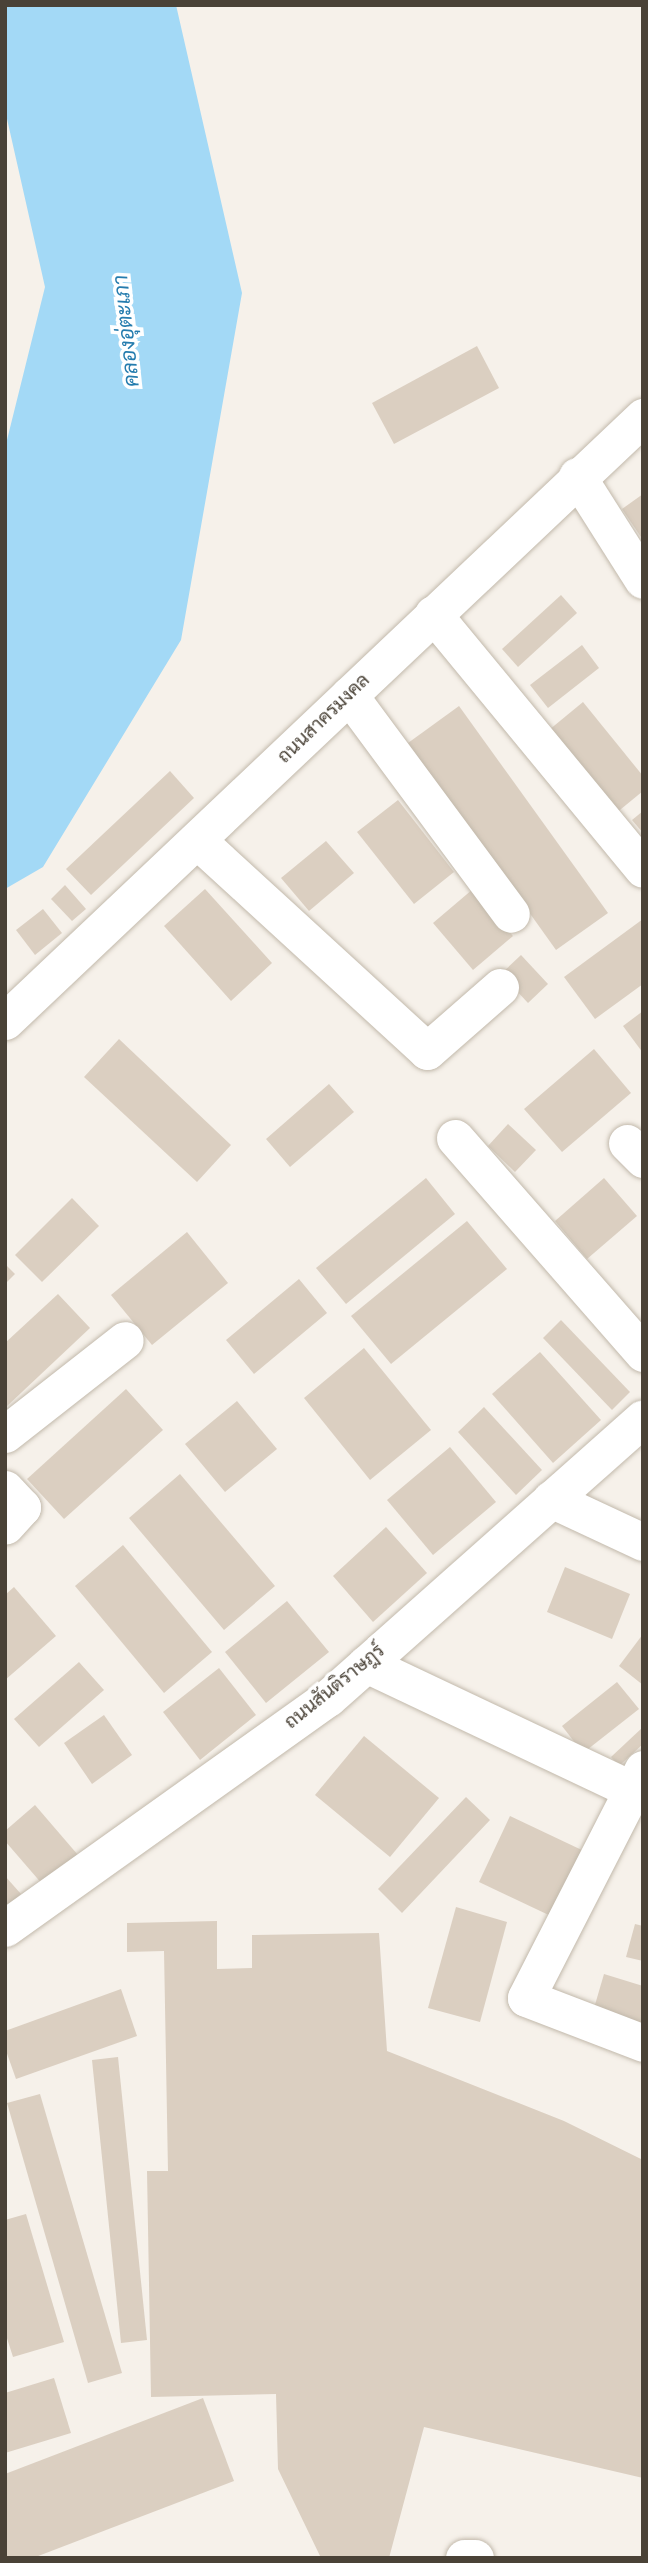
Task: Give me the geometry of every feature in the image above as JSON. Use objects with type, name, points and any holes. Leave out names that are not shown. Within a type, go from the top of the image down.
[{"type":"street","name":"ถนนสาครมงคล","points":[[5,1021],[577,476],[643,417]]},
{"type":"street","points":[[577,476],[643,580]]},
{"type":"street","points":[[433,614],[643,869]]},
{"type":"street","points":[[349,695],[511,914]]},
{"type":"street","points":[[197,840],[427,1051],[500,986]]},
{"type":"street","points":[[455,1138],[643,1353]]},
{"type":"street","points":[[5,1434],[125,1340]]},
{"type":"street","name":"ถนนสันติราษฎร์","points":[[5,1928],[328,1698],[643,1418]]},
{"type":"street","points":[[5,1489],[22,1507],[5,1526]]},
{"type":"street","points":[[551,1499],[643,1542]]},
{"type":"street","points":[[366,1664],[639,1785],[526,1998],[643,2043]]},
{"type":"water","name":"คลองอุ่ตะเภา","points":[[5,5],[176,5],[242,293],[181,640],[43,867],[5,889],[5,448],[45,287],[5,110]]},
{"type":"building","points":[[477,346],[499,388],[394,444],[372,403]]},
{"type":"building","points":[[643,494],[643,540],[622,509]]},
{"type":"building","points":[[561,595],[577,613],[518,667],[502,649]]},
{"type":"building","points":[[582,645],[599,668],[548,708],[530,685]]},
{"type":"building","points":[[583,702],[643,776],[643,791],[615,814],[549,730]]},
{"type":"building","points":[[459,706],[608,913],[556,950],[408,743]]},
{"type":"building","points":[[170,771],[194,798],[91,895],[66,869]]},
{"type":"building","points":[[398,800],[454,872],[414,904],[357,832]]},
{"type":"building","points":[[643,811],[643,833],[632,820]]},
{"type":"building","points":[[326,841],[354,873],[309,911],[281,878]]},
{"type":"building","points":[[65,885],[86,909],[72,921],[51,899]]},
{"type":"building","points":[[205,889],[272,963],[231,1001],[164,926]]},
{"type":"building","points":[[473,889],[513,936],[473,970],[433,923]]},
{"type":"building","points":[[43,909],[62,933],[35,955],[16,930]]},
{"type":"building","points":[[643,919],[643,984],[595,1019],[564,977]]},
{"type":"building","points":[[521,955],[548,984],[528,1003],[501,974]]},
{"type":"building","points":[[643,1011],[643,1053],[623,1026]]},
{"type":"building","points":[[119,1039],[231,1145],[197,1182],[84,1077]]},
{"type":"building","points":[[594,1049],[631,1093],[562,1152],[524,1109]]},
{"type":"building","points":[[329,1084],[354,1112],[290,1167],[266,1139]]},
{"type":"building","points":[[508,1124],[536,1150],[515,1172],[488,1146]]},
{"type":"building","points":[[426,1178],[455,1214],[346,1304],[316,1268]]},
{"type":"building","points":[[604,1178],[637,1216],[587,1259],[555,1221]]},
{"type":"building","points":[[72,1198],[99,1226],[42,1282],[15,1255]]},
{"type":"building","points":[[467,1221],[507,1269],[391,1364],[351,1316]]},
{"type":"building","points":[[187,1232],[228,1283],[152,1345],[111,1295]]},
{"type":"building","points":[[5,1264],[15,1274],[5,1284]]},
{"type":"building","points":[[299,1279],[327,1313],[254,1374],[226,1340]]},
{"type":"building","points":[[58,1294],[90,1328],[5,1408],[5,1343]]},
{"type":"building","points":[[561,1320],[630,1392],[612,1410],[543,1338]]},
{"type":"building","points":[[364,1348],[431,1430],[370,1480],[304,1398]]},
{"type":"building","points":[[540,1352],[601,1420],[553,1463],[492,1394]]},
{"type":"building","points":[[126,1389],[163,1430],[64,1519],[27,1479]]},
{"type":"building","points":[[237,1401],[277,1449],[225,1492],[185,1444]]},
{"type":"building","points":[[484,1407],[542,1470],[516,1495],[458,1432]]},
{"type":"building","points":[[450,1447],[496,1502],[433,1555],[387,1500]]},
{"type":"building","points":[[180,1474],[275,1586],[224,1630],[129,1518]]},
{"type":"building","points":[[386,1527],[427,1573],[373,1622],[333,1576]]},
{"type":"building","points":[[123,1545],[212,1652],[164,1693],[75,1586]]},
{"type":"building","points":[[565,1567],[630,1594],[612,1639],[547,1612]]},
{"type":"building","points":[[14,1587],[56,1636],[5,1680],[5,1595]]},
{"type":"building","points":[[287,1601],[329,1652],[266,1703],[225,1652]]},
{"type":"building","points":[[643,1634],[643,1685],[619,1666]]},
{"type":"building","points":[[79,1662],[104,1690],[39,1747],[14,1719]]},
{"type":"building","points":[[219,1668],[256,1715],[200,1760],[163,1712]]},
{"type":"building","points":[[617,1682],[639,1709],[583,1753],[562,1726]]},
{"type":"building","points":[[104,1715],[132,1755],[92,1784],[64,1743]]},
{"type":"building","points":[[643,1727],[643,1744],[619,1766],[611,1757]]},
{"type":"building","points":[[364,1736],[439,1798],[390,1857],[315,1795]]},
{"type":"building","points":[[466,1797],[490,1820],[402,1913],[378,1889]]},
{"type":"building","points":[[35,1805],[78,1855],[43,1885],[5,1841],[5,1831]]},
{"type":"building","points":[[510,1816],[586,1852],[555,1918],[479,1882]]},
{"type":"building","points":[[5,1876],[21,1894],[5,1909]]},
{"type":"building","points":[[456,1907],[507,1922],[480,2022],[428,2008]]},
{"type":"building","points":[[217,1921],[217,1969],[252,1968],[252,1935],[379,1933],[387,2051],[564,2121],[643,2160],[643,2478],[424,2427],[389,2558],[321,2558],[278,2469],[276,2394],[151,2397],[147,2171],[168,2171],[164,1951],[127,1952],[127,1923]]},
{"type":"building","points":[[635,1924],[643,1926],[643,1961],[626,1957]]},
{"type":"building","points":[[604,1974],[643,1986],[643,2030],[592,2015]]},
{"type":"building","points":[[121,1989],[137,2036],[16,2079],[5,2048],[5,2031]]},
{"type":"building","points":[[118,2057],[147,2340],[121,2343],[92,2060]]},
{"type":"building","points":[[40,2094],[122,2373],[88,2383],[7,2103]]},
{"type":"building","points":[[26,2214],[64,2342],[13,2357],[5,2332],[5,2220]]},
{"type":"building","points":[[54,2378],[71,2433],[5,2453],[5,2393]]},
{"type":"building","points":[[203,2398],[234,2481],[33,2558],[5,2558],[5,2474]]}]
